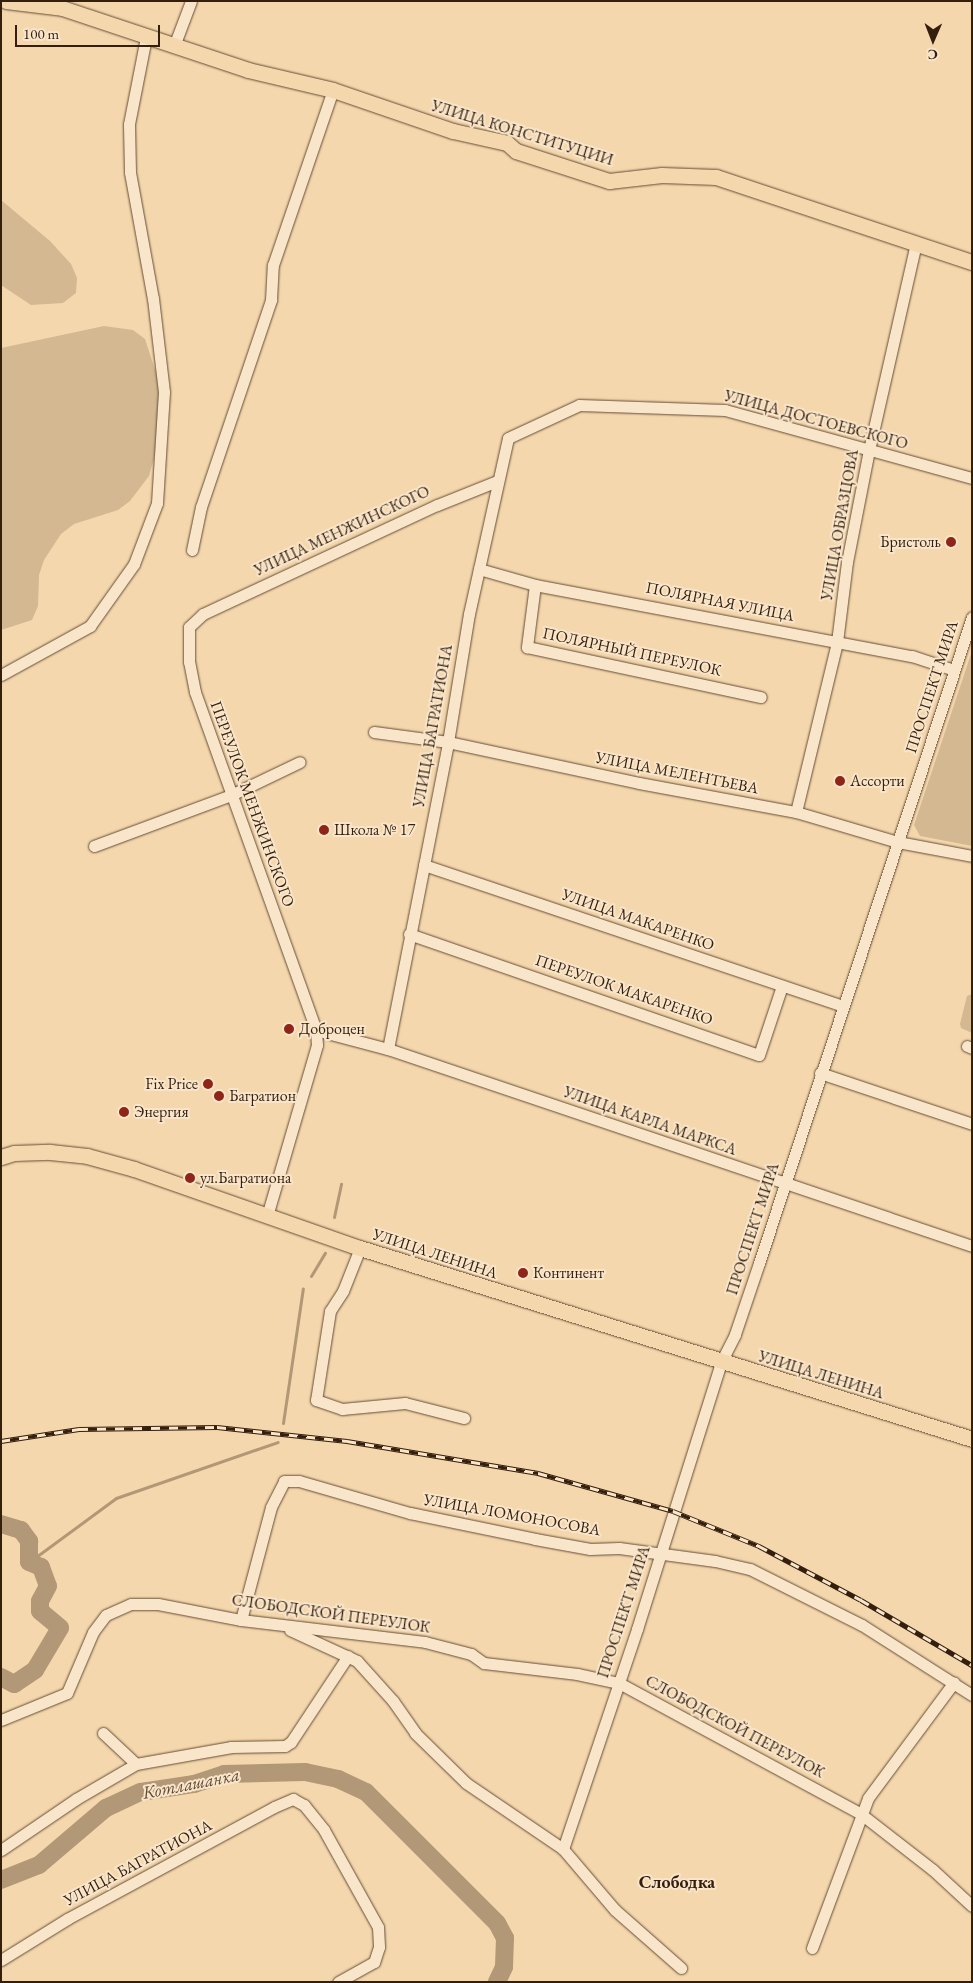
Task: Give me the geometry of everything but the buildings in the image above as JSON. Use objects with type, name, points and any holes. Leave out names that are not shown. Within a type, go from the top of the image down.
[{"type":"main road","name":"УЛИЦА КОНСТИТУЦИИ","points":[[6,1],[62,8],[248,70],[333,90],[453,131],[507,143],[516,151],[609,181],[662,175],[716,177],[972,262]]},
{"type":"main road","name":"УЛИЦА ЛЕНИНА","points":[[1,1157],[31,1152],[87,1156],[360,1248],[972,1439]]},
{"type":"street","points":[[174,46],[191,1]]},
{"type":"street","points":[[1,675],[90,626],[134,564],[157,503],[164,392],[153,299],[130,172],[130,124],[146,37]]},
{"type":"street","points":[[192,550],[201,507],[271,300],[273,265],[333,90]]},
{"type":"street","name":"УЛИЦА ОБРАЗЦОВА","points":[[796,812],[837,642],[847,562],[868,450],[916,243]]},
{"type":"street","name":"УЛИЦА ДОСТОЕВСКОГО","points":[[508,438],[579,405],[726,410],[972,478]]},
{"type":"street","name":"УЛИЦА БАГРАТИОНА","points":[[388,1049],[448,742],[479,569],[508,438]]},
{"type":"street","name":"УЛИЦА МЕНЖИНСКОГО","points":[[203,614],[497,481]]},
{"type":"street","name":"ПОЛЯРНАЯ УЛИЦА","points":[[479,569],[535,585],[912,656],[954,670]]},
{"type":"street","name":"ПОЛЯРНЫЙ ПЕРЕУЛОК","points":[[535,585],[527,647],[761,697]]},
{"type":"street","name":"ПЕРЕУЛОК МЕНЖИНСКОГО","points":[[203,614],[189,627],[190,670],[231,796],[309,1006],[316,1030]]},
{"type":"street","name":"ПРОСПЕКТ МИРА","points":[[563,1849],[610,1703],[620,1683],[721,1362],[735,1334],[972,617]]},
{"type":"street","name":"УЛИЦА МЕЛЕНТЬЕВА","points":[[374,732],[448,742],[639,783],[796,812],[898,842],[972,856]]},
{"type":"street","points":[[94,846],[231,796],[300,762]]},
{"type":"street","name":"УЛИЦА МАКАРЕНКО","points":[[424,865],[842,1006]]},
{"type":"street","name":"ПЕРЕУЛОК МАКАРЕНКО","points":[[409,934],[759,1055],[782,986]]},
{"type":"street","points":[[266,1216],[317,1045],[316,1030]]},
{"type":"street","name":"УЛИЦА КАРЛА МАРКСА","points":[[316,1030],[388,1049],[972,1246]]},
{"type":"street","points":[[820,1073],[972,1124]]},
{"type":"street","points":[[360,1248],[343,1291],[330,1312],[316,1400],[342,1410],[405,1402],[464,1418]]},
{"type":"street","name":"УЛИЦА ЛОМОНОСОВА","points":[[241,1620],[271,1507],[284,1480],[300,1481],[410,1513],[590,1549],[619,1548],[715,1561],[766,1575],[862,1625],[972,1695]]},
{"type":"street","name":"СЛОБОДСКОЙ ПЕРЕУЛОК","points":[[1,1720],[66,1693],[93,1632],[106,1615],[131,1604],[158,1604],[241,1620],[425,1642],[471,1654],[484,1663],[577,1674],[620,1683],[861,1814],[933,1870],[972,1906]]},
{"type":"street","points":[[278,1625],[348,1656],[374,1679],[415,1732],[466,1783],[563,1849],[615,1910],[681,1968]]},
{"type":"street","points":[[1,1850],[76,1799],[136,1764],[231,1747],[285,1746],[308,1720],[348,1656]]},
{"type":"street","points":[[812,1948],[868,1798],[954,1682]]},
{"type":"street","points":[[103,1733],[136,1764]]},
{"type":"street","name":"УЛИЦА БАГРАТИОНА","points":[[1,1960],[66,1919],[274,1807],[293,1799],[304,1805],[324,1830],[378,1927],[378,1947],[374,1962],[338,1982]]},
{"type":"shaded area","points":[[1,200],[50,241],[71,264],[77,278],[76,293],[63,303],[31,305],[1,285]]},
{"type":"shaded area","points":[[104,326],[133,330],[145,339],[159,382],[158,444],[149,476],[130,501],[118,510],[74,524],[61,534],[44,560],[39,575],[38,606],[32,620],[1,630],[1,348]]},
{"type":"shaded area","points":[[972,651],[972,846],[920,836],[914,825]]},
{"type":"shaded area","points":[[972,994],[972,1033],[961,1028],[960,1024],[967,996]]},
{"type":"waterway","points":[[334,1217],[341,1184]]},
{"type":"waterway","points":[[311,1276],[325,1253]]},
{"type":"waterway","points":[[283,1423],[303,1288]]},
{"type":"waterway","points":[[29,1562],[116,1498],[278,1442]]},
{"type":"waterway","name":"Котлашанка","points":[[1,1524],[21,1530],[29,1541],[29,1562],[41,1567],[48,1586],[40,1601],[40,1611],[60,1628],[35,1670],[14,1684],[1,1677]]},
{"type":"waterway","name":"Котлашанка","points":[[1,1880],[39,1865],[106,1808],[141,1792],[194,1784],[224,1774],[305,1772],[338,1779],[366,1792],[497,1923],[505,1938],[504,1967],[497,1982]]},
{"type":"railway","points":[[1,1441],[79,1429],[217,1427],[347,1441],[538,1473],[673,1511],[759,1546],[861,1600],[972,1665]]},
{"type":"place","name":"Бристоль","points":[[951,542]]},
{"type":"place","name":"Ассорти","points":[[840,781]]},
{"type":"place","name":"Школа № 17","points":[[324,830]]},
{"type":"place","name":"Доброцен","points":[[289,1029]]},
{"type":"place","name":"Fix Price","points":[[208,1084]]},
{"type":"place","name":"Багратион","points":[[219,1096]]},
{"type":"place","name":"Энергия","points":[[124,1112]]},
{"type":"place","name":"ул.Багратиона","points":[[190,1178]]},
{"type":"place","name":"Континент","points":[[523,1273]]},
{"type":"district","name":"Слободка","points":[[677,1882]]}]
